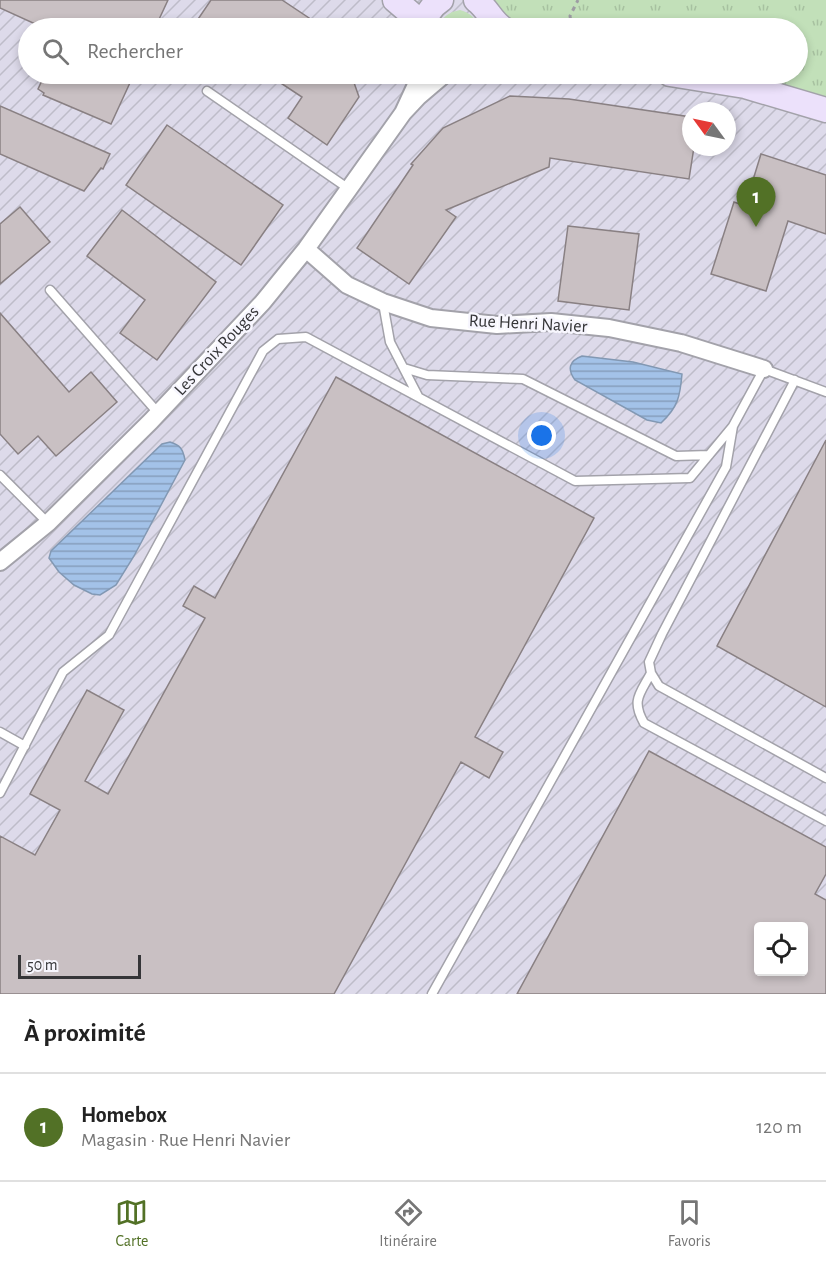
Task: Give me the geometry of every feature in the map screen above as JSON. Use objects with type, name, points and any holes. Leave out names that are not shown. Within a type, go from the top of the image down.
[{"type":"street","points":[[395,0],[416,18]]},
{"type":"street","points":[[426,18],[430,9],[441,0]]},
{"type":"street","name":"Les Croix Rouges","points":[[403,113],[416,84]]},
{"type":"street","name":"Les Croix Rouges","points":[[0,562],[48,523],[159,414],[263,302],[306,249],[403,113],[433,84]]},
{"type":"street","points":[[732,84],[826,110]]},
{"type":"street","name":"Rue Henri Navier","points":[[306,249],[347,285],[383,302],[431,318],[497,325],[551,322],[609,328],[681,343],[764,369]]},
{"type":"lane","points":[[207,91],[350,189]]},
{"type":"lane","points":[[50,290],[159,414]]},
{"type":"lane","points":[[383,302],[390,342],[419,398]]},
{"type":"lane","points":[[0,794],[63,672],[110,635],[263,351],[278,339],[306,337],[575,481],[690,478],[733,426],[764,369],[826,392]]},
{"type":"lane","points":[[404,368],[427,375],[523,379],[676,456],[709,455]]},
{"type":"lane","points":[[795,380],[649,662],[651,673],[660,686],[826,778]]},
{"type":"lane","points":[[432,994],[726,467],[733,426]]},
{"type":"lane","points":[[0,475],[48,523]]},
{"type":"lane","points":[[651,673],[636,703],[638,713],[644,723],[826,821]]},
{"type":"lane","points":[[0,732],[25,746]]},
{"type":"path","points":[[570,18],[578,0]]},
{"type":"shaded area","points":[[0,0],[489,0],[540,18],[18,18],[18,84],[720,84],[826,122],[826,994],[0,994]]},
{"type":"green space","points":[[494,0],[826,0],[826,110],[734,84],[808,84],[808,18],[509,18]]},
{"type":"green space","points":[[460,10],[474,18],[444,18],[452,12]]},
{"type":"water","points":[[582,356],[633,362],[682,374],[675,407],[661,423],[647,420],[575,380],[570,369],[574,360]]},
{"type":"water","points":[[170,442],[180,448],[185,460],[116,585],[100,595],[92,594],[74,585],[59,572],[49,558],[51,551],[162,444]]},
{"type":"building","points":[[0,0],[168,0],[160,18],[22,18],[0,8]]},
{"type":"building","points":[[211,0],[282,0],[309,18],[199,18]]},
{"type":"building","points":[[40,84],[129,84],[111,124],[43,95],[44,93],[38,89]]},
{"type":"building","points":[[282,84],[354,84],[359,97],[327,145],[288,118],[302,97]]},
{"type":"building","points":[[510,96],[569,99],[682,116],[682,156],[693,156],[689,179],[550,158],[549,167],[446,210],[456,217],[409,284],[357,248],[413,165],[411,164],[443,128]]},
{"type":"building","points":[[0,106],[110,154],[103,169],[101,168],[84,191],[0,154]]},
{"type":"building","points":[[167,125],[283,205],[241,265],[126,185]]},
{"type":"building","points":[[761,154],[826,175],[826,234],[788,221],[766,291],[711,274],[734,202],[745,206]]},
{"type":"building","points":[[20,207],[50,242],[0,284],[0,224]]},
{"type":"building","points":[[122,210],[216,282],[157,360],[120,333],[145,300],[87,256]]},
{"type":"building","points":[[568,226],[639,234],[629,310],[558,301]]},
{"type":"building","points":[[0,313],[69,392],[91,372],[117,402],[56,456],[38,436],[18,454],[0,434]]},
{"type":"building","points":[[336,377],[594,518],[475,737],[503,752],[489,778],[461,762],[334,994],[0,994],[0,836],[35,855],[60,810],[30,794],[87,690],[124,710],[85,781],[108,794],[205,618],[183,606],[194,586],[215,598]]},
{"type":"building","points":[[826,440],[826,707],[717,646]]},
{"type":"building","points":[[649,751],[826,847],[826,874],[815,894],[826,900],[826,994],[517,994]]},
{"type":"place","name":"Homebox","points":[[756,227]]}]
